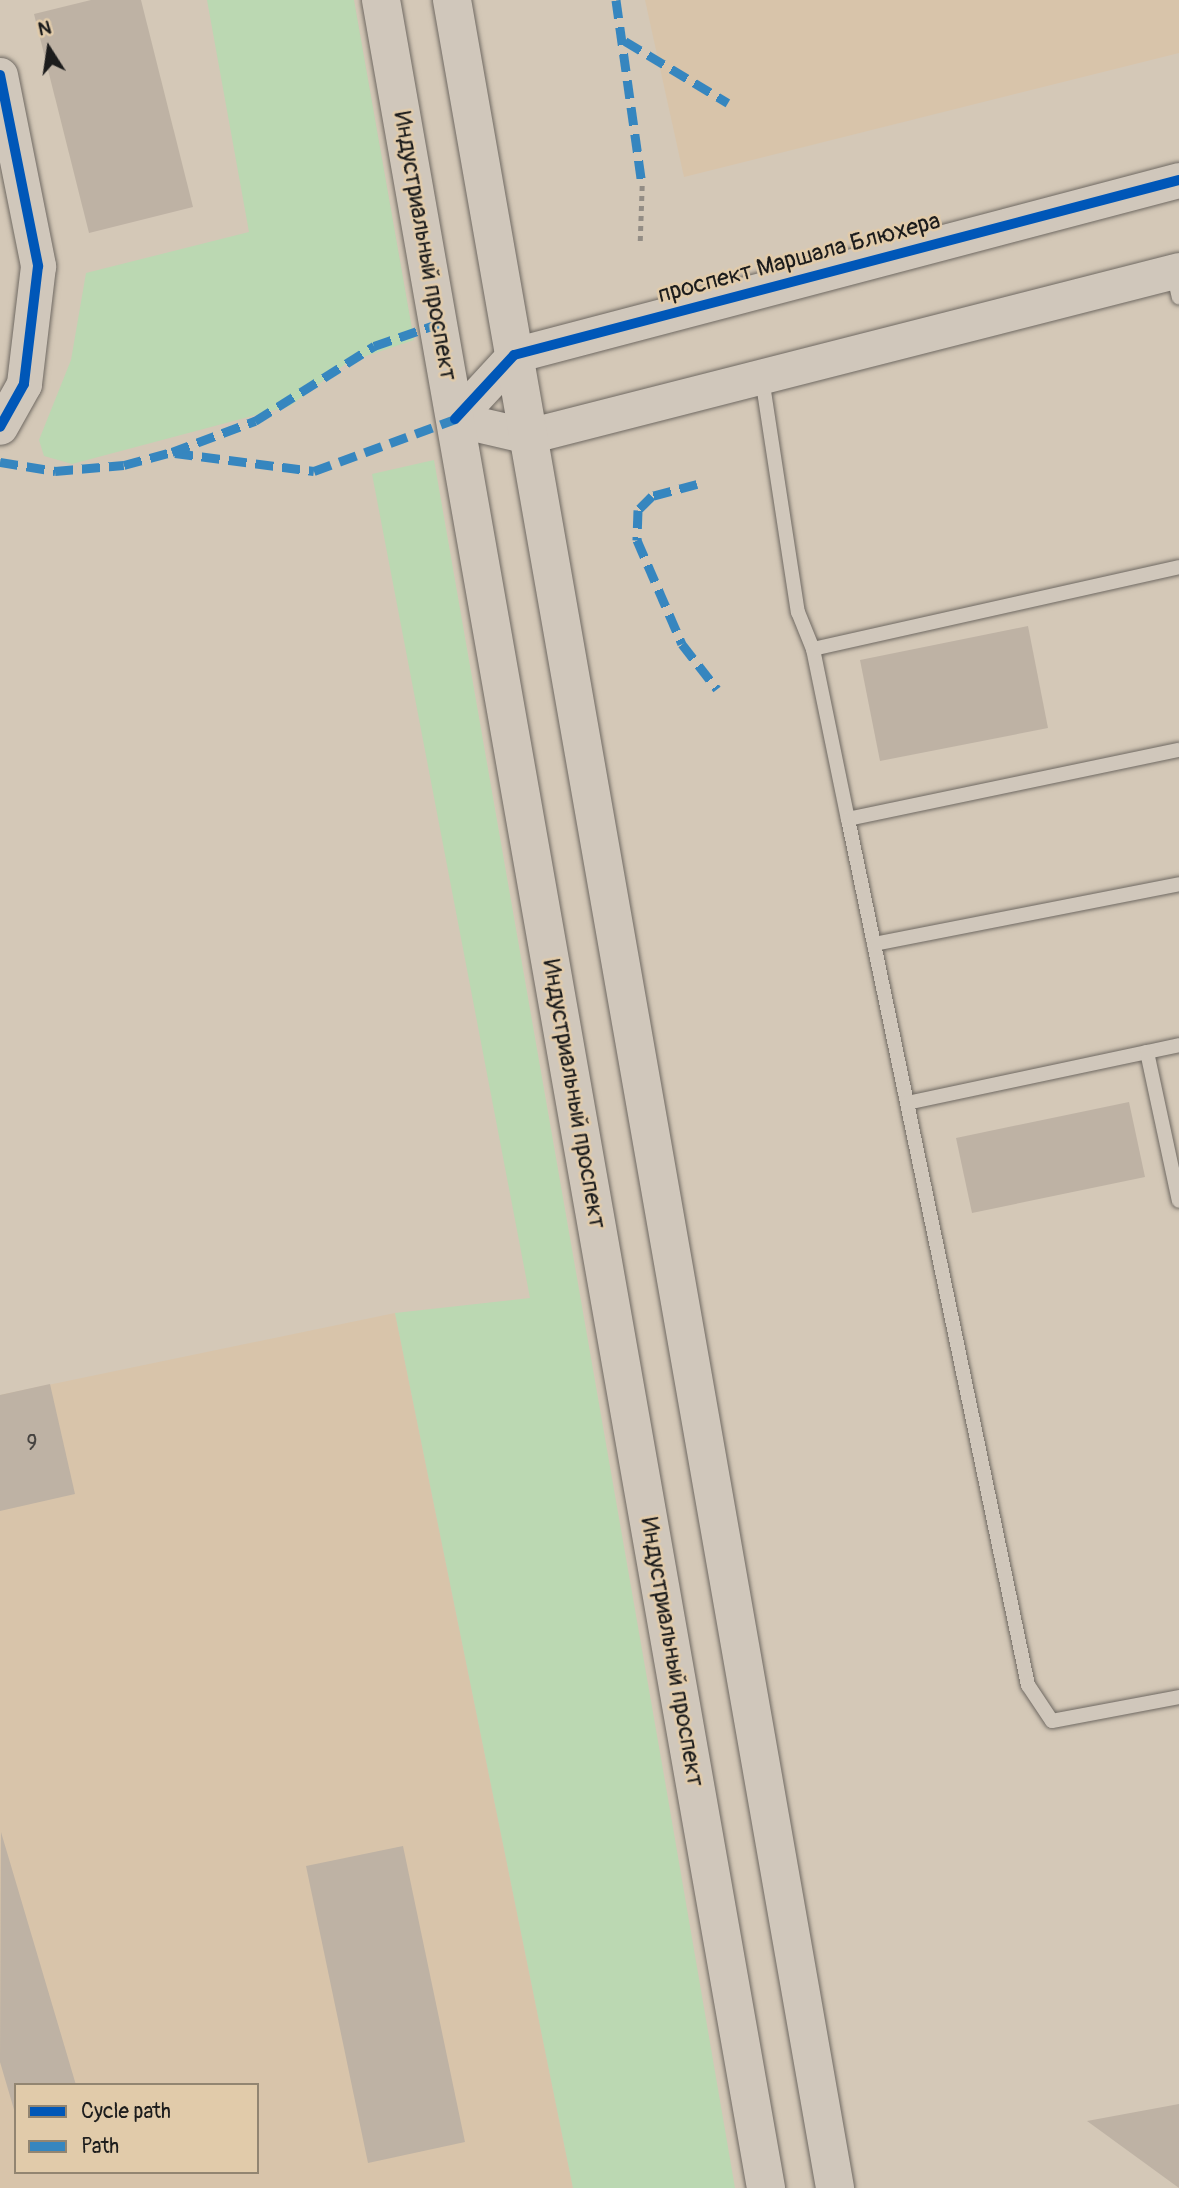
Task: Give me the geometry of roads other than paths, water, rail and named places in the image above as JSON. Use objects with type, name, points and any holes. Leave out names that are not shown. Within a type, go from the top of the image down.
[{"type":"main road","name":"Индустриальный проспект","points":[[381,0],[766,2188]]},
{"type":"main road","points":[[452,0],[835,2188]]},
{"type":"street","points":[[0,75],[38,267],[24,384],[0,427]]},
{"type":"street","name":"проспект Маршала Блюхера","points":[[514,355],[1179,180]]},
{"type":"street","points":[[514,355],[455,419],[528,436],[1177,280]]},
{"type":"lane","points":[[762,378],[798,612],[813,649],[1028,1685],[1052,1721],[1179,1696]]},
{"type":"lane","points":[[813,649],[1179,567]]},
{"type":"lane","points":[[848,819],[1179,750]]},
{"type":"lane","points":[[874,944],[1179,884]]},
{"type":"lane","points":[[907,1103],[1179,1045]]},
{"type":"lane","points":[[1147,1052],[1178,1192]]}]
